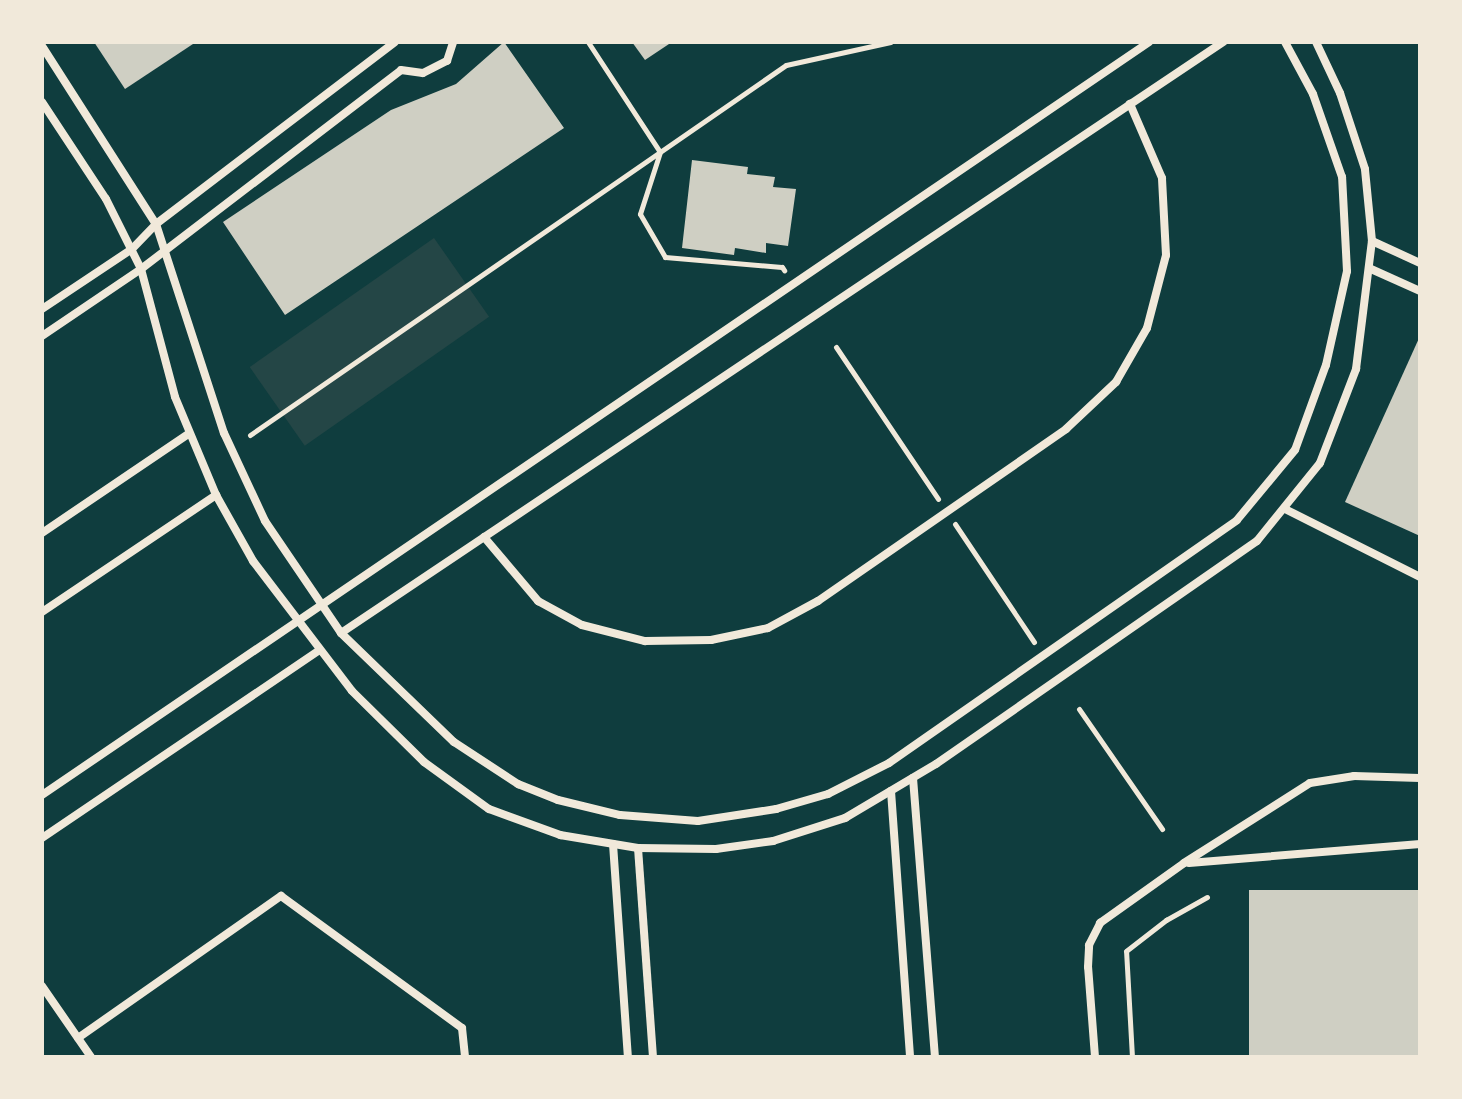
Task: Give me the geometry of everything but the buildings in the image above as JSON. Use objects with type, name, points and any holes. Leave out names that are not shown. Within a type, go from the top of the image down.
[{"type":"street","points":[[42,309],[132,249],[156,224],[395,42]]},
{"type":"street","points":[[42,336],[167,250],[401,70],[423,73],[447,61],[453,42]]},
{"type":"street","points":[[42,795],[1149,42]]},
{"type":"street","points":[[341,633],[1223,42]]},
{"type":"street","points":[[42,46],[156,224],[167,250],[224,433],[265,521],[341,633],[454,742],[518,784],[620,815],[698,821],[776,809],[828,794],[889,763],[1237,520],[1295,450],[1326,365],[1347,271],[1342,177],[1313,94],[1285,42]]},
{"type":"street","points":[[42,102],[106,199],[141,269],[188,434],[216,495],[253,561],[318,651],[352,691],[424,762],[489,809],[560,835],[638,848],[716,849],[773,841],[845,818],[913,778],[1257,541],[1320,463],[1356,369],[1371,269],[1372,241],[1365,169],[1340,93],[1316,42]]},
{"type":"street","points":[[484,537],[538,601],[582,625],[645,641],[711,640],[768,628],[818,601],[1066,429],[1116,382],[1147,328],[1166,255],[1162,178],[1130,104]]},
{"type":"street","points":[[1372,241],[1420,263]]},
{"type":"street","points":[[1371,269],[1420,291]]},
{"type":"street","points":[[42,533],[188,434]]},
{"type":"street","points":[[42,612],[216,495]]},
{"type":"street","points":[[1285,509],[1420,577]]},
{"type":"street","points":[[42,838],[318,651]]},
{"type":"street","points":[[1095,1057],[1089,945],[1100,923],[1184,863],[1310,783],[1354,776],[1420,778]]},
{"type":"street","points":[[913,778],[935,1057]]},
{"type":"street","points":[[891,791],[910,1057]]},
{"type":"street","points":[[613,844],[628,1057]]},
{"type":"street","points":[[1184,863],[1420,844]]},
{"type":"street","points":[[638,848],[653,1057]]},
{"type":"street","points":[[78,1038],[281,896],[462,1028],[465,1057]]},
{"type":"street","points":[[42,986],[91,1057]]},
{"type":"path","points":[[588,42],[660,152]]},
{"type":"path","points":[[250,435],[786,65],[891,42]]},
{"type":"path","points":[[660,152],[640,214],[665,257],[782,267],[787,274]]},
{"type":"path","points":[[1079,709],[1162,829]]},
{"type":"path","points":[[1132,1057],[1126,951],[1166,920],[1207,897]]},
{"type":"shaded area","points":[[434,238],[489,317],[305,446],[250,367]]}]
